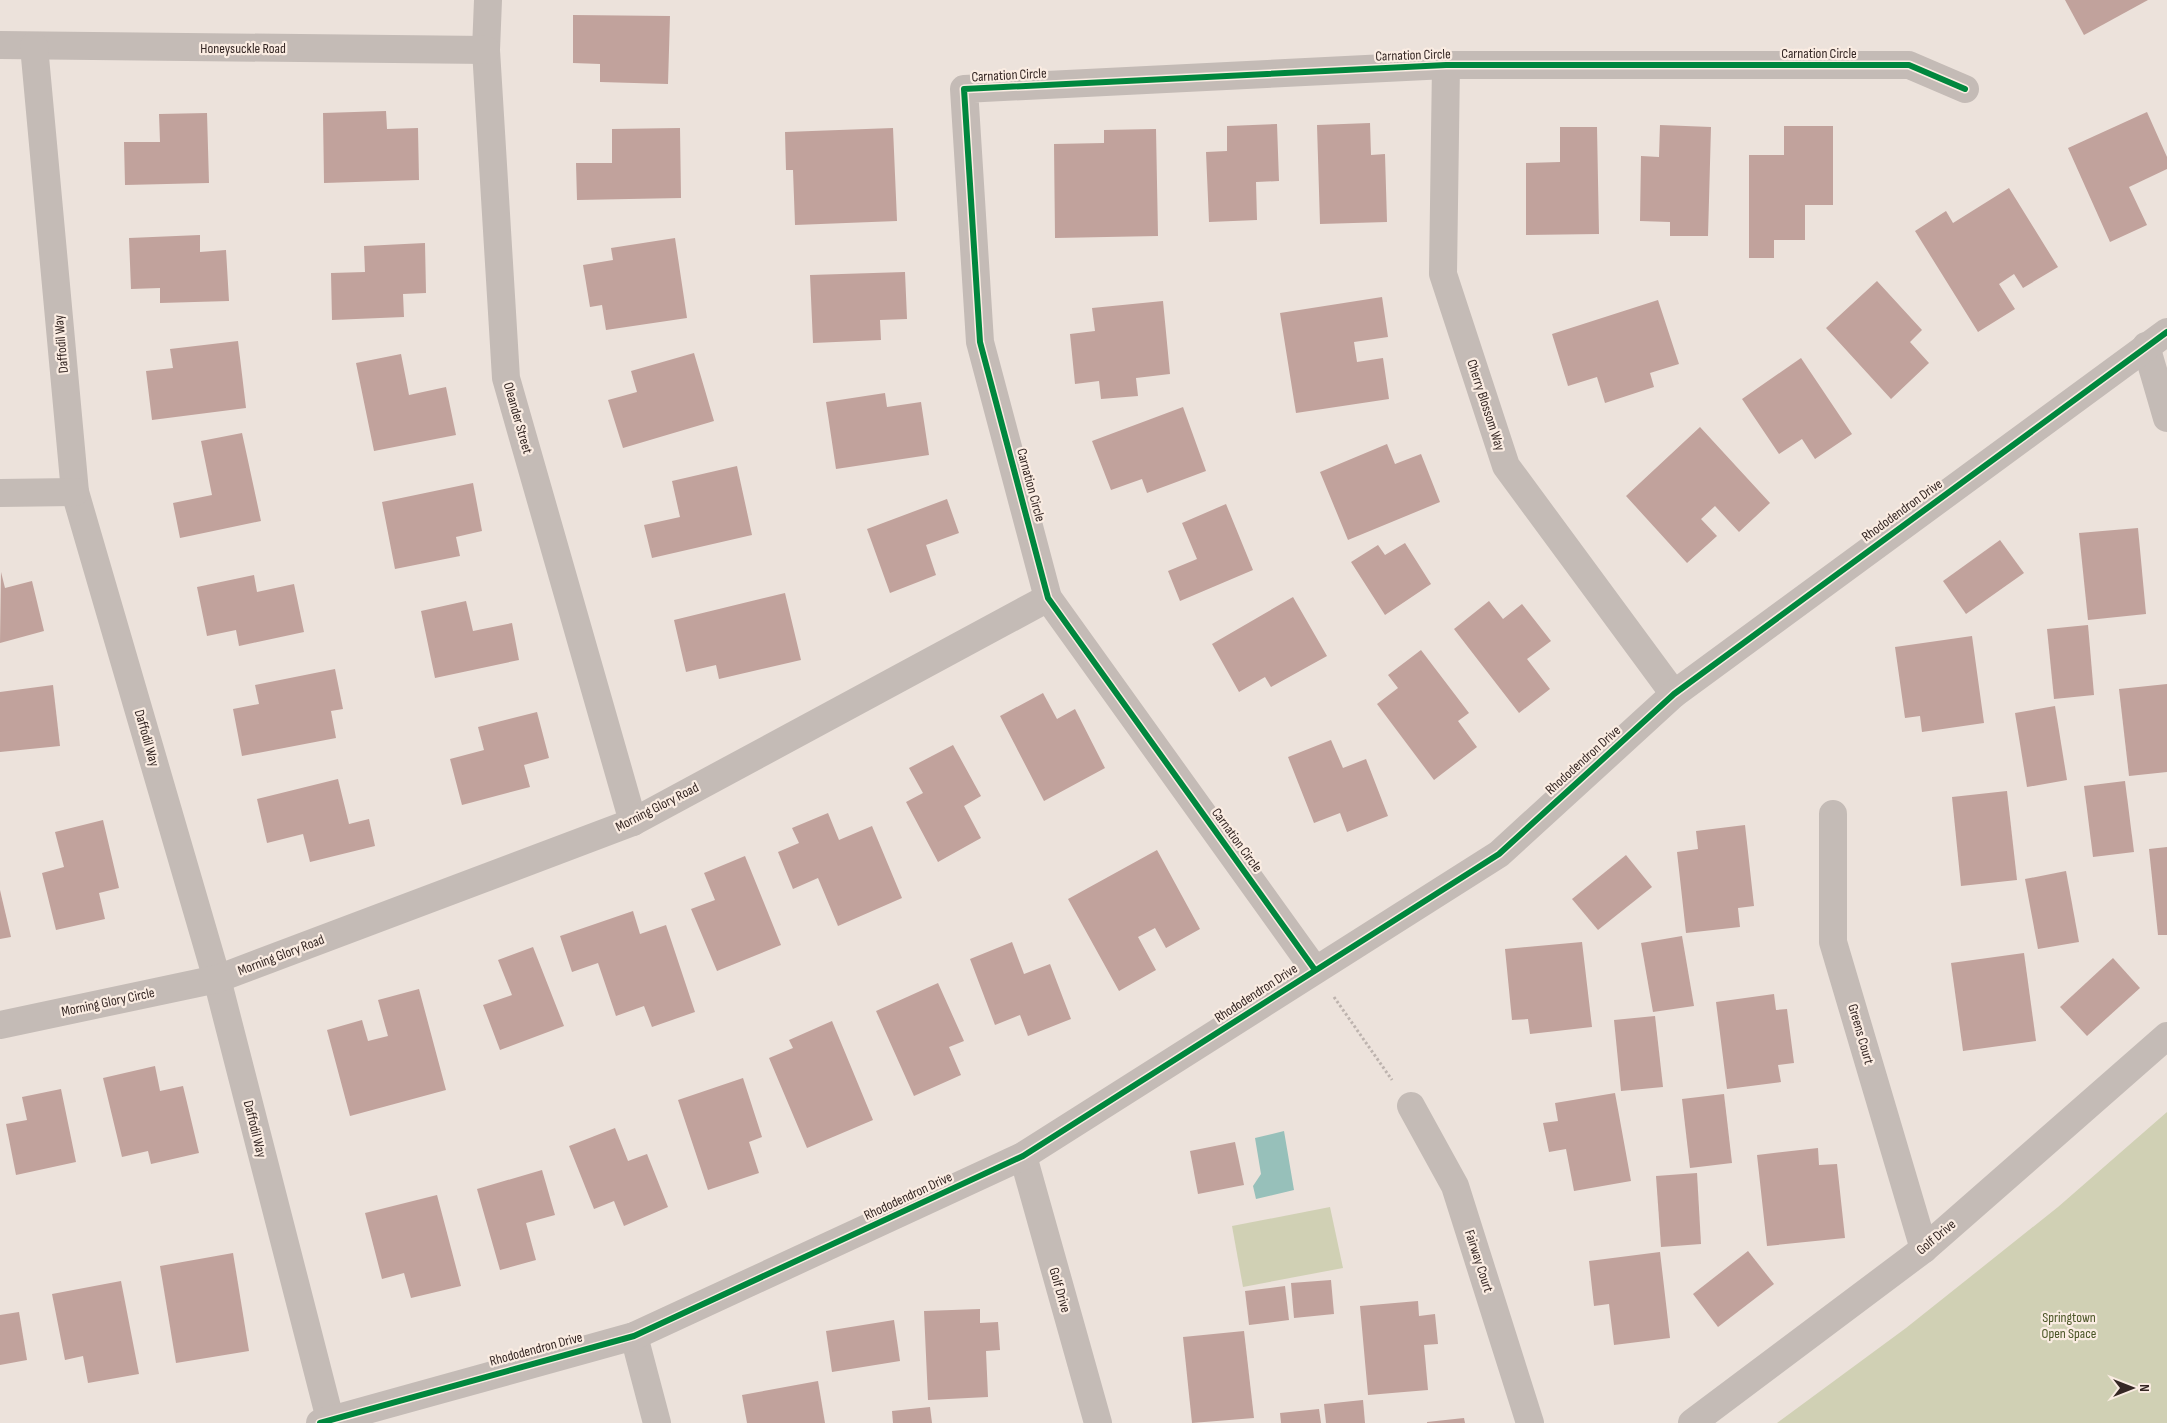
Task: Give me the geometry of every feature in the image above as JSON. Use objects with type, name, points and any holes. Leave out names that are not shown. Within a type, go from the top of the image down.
[{"type":"street","name":"Oleander Street","points":[[488,0],[486,50],[506,378],[633,822]]},
{"type":"street","name":"Honeysuckle Road","points":[[0,45],[486,50]]},
{"type":"street","name":"Daffodil Way","points":[[34,46],[75,492],[217,979],[325,1421]]},
{"type":"street","name":"Carnation Circle","points":[[1315,970],[1048,598],[980,342],[964,89],[1446,66],[1909,66],[1965,89]]},
{"type":"street","name":"Cherry Blossom Way","points":[[1446,66],[1443,274],[1506,466],[1674,694]]},
{"type":"street","points":[[2157,339],[2167,418]]},
{"type":"street","name":"Rhododendron Drive","points":[[325,1421],[634,1336],[1023,1156],[1499,854],[1674,694],[2157,339]]},
{"type":"street","points":[[0,493],[75,492]]},
{"type":"street","name":"Morning Glory Road","points":[[217,979],[633,822],[1048,598]]},
{"type":"street","name":"Greens Court","points":[[1834,814],[1834,942],[1924,1249]]},
{"type":"street","name":"Morning Glory Circle","points":[[0,1025],[217,979]]},
{"type":"street","name":"Golf Drive","points":[[1692,1423],[1924,1249],[2167,1036]]},
{"type":"street","name":"Fairway Court","points":[[1411,1106],[1455,1186],[1530,1423]]},
{"type":"street","name":"Golf Drive","points":[[1023,1156],[1098,1423]]},
{"type":"street","points":[[634,1336],[657,1423]]},
{"type":"path","points":[[1315,970],[1411,1106]]},
{"type":"green space","name":"Springtown Open Space","points":[[2167,1112],[2167,1423],[1777,1423],[1906,1328],[2058,1207]]},
{"type":"green space","points":[[1330,1207],[1343,1268],[1243,1287],[1232,1226]]},
{"type":"water","points":[[1284,1131],[1294,1190],[1256,1199],[1253,1186],[1261,1174],[1255,1138]]},
{"type":"building","points":[[2065,0],[2148,0],[2084,35]]},
{"type":"building","points":[[573,15],[670,16],[668,84],[600,82],[600,64],[573,63]]},
{"type":"building","points":[[386,111],[387,129],[418,128],[419,180],[324,183],[323,113]]},
{"type":"building","points":[[2147,112],[2167,157],[2167,169],[2129,187],[2147,225],[2110,242],[2068,148]]},
{"type":"building","points":[[207,113],[209,183],[125,185],[124,142],[160,142],[159,114]]},
{"type":"building","points":[[1370,123],[1371,155],[1385,154],[1387,222],[1320,224],[1317,125]]},
{"type":"building","points":[[1277,124],[1279,181],[1256,182],[1257,220],[1209,222],[1206,152],[1227,151],[1227,126]]},
{"type":"building","points":[[1660,125],[1711,127],[1708,236],[1670,236],[1670,222],[1640,221],[1641,156],[1659,157]]},
{"type":"building","points":[[1784,126],[1833,126],[1833,205],[1805,205],[1805,240],[1774,240],[1774,258],[1749,258],[1749,155],[1784,155]]},
{"type":"building","points":[[1560,127],[1597,127],[1599,234],[1526,235],[1526,163],[1560,162]]},
{"type":"building","points":[[680,128],[681,198],[577,200],[576,163],[612,163],[612,129]]},
{"type":"building","points":[[893,128],[897,221],[795,225],[793,170],[786,170],[785,132]]},
{"type":"building","points":[[1156,129],[1158,236],[1055,238],[1054,144],[1104,143],[1104,130]]},
{"type":"building","points":[[2009,188],[2058,267],[2023,288],[2014,274],[1999,284],[2015,309],[1978,332],[1915,231],[1946,211],[1953,223]]},
{"type":"building","points":[[200,235],[200,252],[226,250],[229,301],[160,303],[160,288],[131,289],[129,238]]},
{"type":"building","points":[[675,238],[687,318],[606,330],[602,305],[590,307],[583,265],[613,260],[611,248]]},
{"type":"building","points":[[425,243],[426,293],[403,294],[404,317],[332,320],[331,273],[365,272],[364,246]]},
{"type":"building","points":[[905,272],[907,319],[880,320],[881,340],[813,343],[810,275]]},
{"type":"building","points":[[1877,281],[1922,330],[1910,342],[1929,363],[1891,399],[1826,328]]},
{"type":"building","points":[[1382,297],[1388,337],[1354,342],[1357,362],[1383,358],[1389,399],[1296,413],[1280,313]]},
{"type":"building","points":[[1658,300],[1679,364],[1650,373],[1654,387],[1605,403],[1597,377],[1568,386],[1552,334]]},
{"type":"building","points":[[1163,301],[1170,374],[1136,378],[1138,396],[1101,399],[1099,381],[1075,384],[1070,334],[1095,331],[1092,308]]},
{"type":"building","points":[[238,341],[246,408],[152,420],[146,371],[173,368],[170,349]]},
{"type":"building","points":[[694,353],[714,421],[623,448],[608,400],[637,392],[631,371]]},
{"type":"building","points":[[401,354],[409,395],[446,387],[456,435],[374,451],[356,363]]},
{"type":"building","points":[[1801,358],[1852,434],[1815,459],[1802,439],[1779,454],[1742,399]]},
{"type":"building","points":[[885,393],[887,407],[921,402],[929,455],[836,469],[826,402]]},
{"type":"building","points":[[1183,407],[1206,471],[1147,493],[1142,479],[1111,490],[1092,441]]},
{"type":"building","points":[[1700,427],[1770,503],[1739,532],[1715,506],[1701,519],[1717,536],[1687,563],[1626,496]]},
{"type":"building","points":[[242,433],[261,521],[180,538],[173,503],[212,495],[201,441]]},
{"type":"building","points":[[1387,444],[1395,464],[1421,454],[1440,502],[1348,540],[1320,472]]},
{"type":"building","points":[[737,466],[752,535],[652,558],[644,525],[680,517],[672,481]]},
{"type":"building","points":[[473,483],[482,531],[456,537],[460,556],[395,569],[382,502]]},
{"type":"building","points":[[947,499],[959,533],[926,545],[936,575],[890,593],[867,529]]},
{"type":"building","points":[[1226,504],[1253,570],[1180,601],[1168,571],[1197,559],[1182,523]]},
{"type":"building","points":[[2138,528],[2146,614],[2088,620],[2079,533]]},
{"type":"building","points":[[2000,540],[2024,573],[1966,614],[1943,581]]},
{"type":"building","points":[[1405,543],[1431,584],[1385,615],[1351,562],[1378,545],[1385,555]]},
{"type":"building","points":[[1,572],[5,588],[32,581],[44,631],[0,643]]},
{"type":"building","points":[[254,575],[257,592],[294,584],[304,632],[239,646],[236,630],[207,636],[197,587]]},
{"type":"building","points":[[785,593],[801,660],[719,679],[716,665],[686,672],[674,620]]},
{"type":"building","points":[[1293,597],[1327,656],[1271,687],[1265,677],[1239,692],[1212,644]]},
{"type":"building","points":[[466,601],[473,631],[512,623],[519,660],[435,678],[421,611]]},
{"type":"building","points":[[1489,601],[1503,619],[1522,604],[1551,641],[1527,659],[1550,689],[1519,713],[1454,629]]},
{"type":"building","points":[[2088,625],[2094,695],[2054,699],[2047,629]]},
{"type":"building","points":[[1972,636],[1984,723],[1922,732],[1920,716],[1905,718],[1895,647]]},
{"type":"building","points":[[1421,650],[1469,713],[1458,721],[1477,747],[1434,780],[1377,704],[1398,688],[1388,675]]},
{"type":"building","points":[[335,669],[343,709],[331,711],[336,738],[242,756],[233,709],[259,704],[255,685]]},
{"type":"building","points":[[2167,684],[2167,772],[2129,776],[2119,689]]},
{"type":"building","points":[[53,685],[60,746],[0,752],[0,692]]},
{"type":"building","points":[[1043,693],[1057,719],[1075,709],[1105,768],[1044,801],[1000,716]]},
{"type":"building","points":[[2055,706],[2067,780],[2027,787],[2015,713]]},
{"type":"building","points":[[537,712],[549,758],[524,765],[530,787],[462,805],[450,759],[484,750],[478,727]]},
{"type":"building","points":[[1331,740],[1343,768],[1366,759],[1388,816],[1347,832],[1340,813],[1314,823],[1288,757]]},
{"type":"building","points":[[953,745],[981,796],[964,806],[981,838],[938,862],[906,802],[923,793],[909,768]]},
{"type":"building","points":[[338,779],[349,824],[369,819],[375,846],[310,862],[303,834],[267,843],[257,799]]},
{"type":"building","points":[[2125,781],[2134,852],[2093,857],[2084,786]]},
{"type":"building","points":[[2007,791],[2017,880],[1961,886],[1952,797]]},
{"type":"building","points":[[828,813],[839,840],[872,826],[902,898],[838,926],[818,878],[793,889],[778,852],[799,843],[792,828]]},
{"type":"building","points":[[103,820],[119,888],[99,893],[105,919],[56,930],[42,873],[64,867],[55,832]]},
{"type":"building","points":[[1745,825],[1754,906],[1738,908],[1740,927],[1686,933],[1677,852],[1698,849],[1696,831]]},
{"type":"building","points":[[2167,847],[2167,935],[2158,935],[2149,849]]},
{"type":"building","points":[[1157,850],[1200,929],[1166,948],[1155,928],[1138,937],[1156,970],[1119,991],[1068,899]]},
{"type":"building","points":[[1626,855],[1652,887],[1598,930],[1572,899]]},
{"type":"building","points":[[745,856],[781,945],[717,971],[691,909],[715,900],[704,873]]},
{"type":"building","points":[[2066,871],[2079,942],[2038,949],[2025,879]]},
{"type":"building","points":[[0,890],[11,937],[0,939]]},
{"type":"building","points":[[633,911],[640,934],[666,925],[695,1012],[652,1027],[644,1006],[616,1016],[598,963],[572,972],[560,936]]},
{"type":"building","points":[[1682,936],[1694,1006],[1653,1012],[1641,943]]},
{"type":"building","points":[[1012,942],[1024,974],[1050,964],[1071,1019],[1028,1036],[1020,1015],[995,1025],[970,959]]},
{"type":"building","points":[[1582,942],[1592,1027],[1530,1034],[1528,1019],[1512,1020],[1505,949]]},
{"type":"building","points":[[533,947],[564,1026],[500,1050],[483,1005],[512,995],[498,960]]},
{"type":"building","points":[[2024,953],[2036,1041],[1963,1051],[1951,963]]},
{"type":"building","points":[[2113,958],[2140,988],[2087,1036],[2060,1007]]},
{"type":"building","points":[[938,983],[964,1041],[949,1047],[961,1075],[914,1096],[876,1011]]},
{"type":"building","points":[[419,989],[446,1090],[350,1116],[327,1030],[362,1020],[368,1041],[388,1036],[378,1000]]},
{"type":"building","points":[[1774,994],[1776,1010],[1787,1009],[1794,1063],[1778,1065],[1781,1082],[1727,1089],[1716,1002]]},
{"type":"building","points":[[1655,1016],[1663,1087],[1621,1091],[1614,1020]]},
{"type":"building","points":[[832,1021],[873,1120],[807,1148],[769,1058],[793,1048],[789,1040]]},
{"type":"building","points":[[155,1066],[160,1091],[183,1086],[199,1153],[151,1164],[148,1151],[122,1157],[103,1078]]},
{"type":"building","points":[[743,1078],[762,1137],[749,1142],[759,1173],[708,1190],[678,1100]]},
{"type":"building","points":[[61,1089],[76,1162],[16,1175],[6,1124],[27,1120],[22,1097]]},
{"type":"building","points":[[1615,1093],[1631,1181],[1574,1191],[1566,1149],[1549,1152],[1543,1123],[1558,1121],[1555,1103]]},
{"type":"building","points":[[1724,1094],[1732,1163],[1690,1168],[1682,1099]]},
{"type":"building","points":[[615,1128],[628,1161],[647,1154],[668,1207],[624,1226],[614,1201],[594,1209],[569,1146]]},
{"type":"building","points":[[1235,1142],[1244,1185],[1198,1194],[1190,1151]]},
{"type":"building","points":[[1818,1148],[1819,1165],[1837,1164],[1845,1238],[1767,1246],[1757,1155]]},
{"type":"building","points":[[542,1170],[555,1215],[526,1223],[536,1260],[500,1270],[477,1189]]},
{"type":"building","points":[[1697,1173],[1701,1244],[1661,1247],[1656,1176]]},
{"type":"building","points":[[437,1195],[461,1286],[411,1298],[404,1273],[382,1279],[365,1213]]},
{"type":"building","points":[[1748,1251],[1774,1284],[1718,1327],[1693,1294]]},
{"type":"building","points":[[1660,1252],[1670,1338],[1614,1345],[1609,1304],[1594,1306],[1589,1261]]},
{"type":"building","points":[[233,1253],[249,1351],[176,1363],[160,1266]]},
{"type":"building","points":[[1331,1280],[1334,1314],[1294,1318],[1291,1283]]},
{"type":"building","points":[[121,1281],[139,1374],[88,1383],[83,1356],[65,1360],[52,1294]]},
{"type":"building","points":[[1285,1286],[1289,1320],[1249,1325],[1245,1291]]},
{"type":"building","points":[[1418,1301],[1419,1316],[1435,1314],[1438,1344],[1424,1345],[1428,1390],[1368,1395],[1360,1306]]},
{"type":"building","points":[[980,1309],[980,1323],[998,1322],[1000,1350],[986,1351],[988,1397],[928,1400],[924,1311]]},
{"type":"building","points":[[19,1312],[27,1360],[0,1365],[0,1315]]},
{"type":"building","points":[[894,1320],[900,1361],[832,1372],[826,1331]]},
{"type":"building","points":[[1244,1331],[1254,1418],[1192,1423],[1183,1337]]},
{"type":"building","points":[[818,1381],[825,1423],[747,1423],[742,1395]]},
{"type":"building","points":[[1363,1400],[1365,1423],[1326,1423],[1324,1404]]},
{"type":"building","points":[[930,1407],[932,1423],[893,1423],[892,1411]]},
{"type":"building","points":[[1319,1409],[1321,1423],[1281,1423],[1280,1413]]},
{"type":"building","points":[[1464,1418],[1465,1423],[1427,1423],[1427,1422]]},
{"type":"cycle path","points":[[1315,970],[1048,598],[980,342],[964,89],[1446,65],[1909,65],[1965,89]]},
{"type":"cycle path","points":[[320,1423],[634,1336],[1023,1156],[1499,854],[1674,694],[2167,332]]}]
